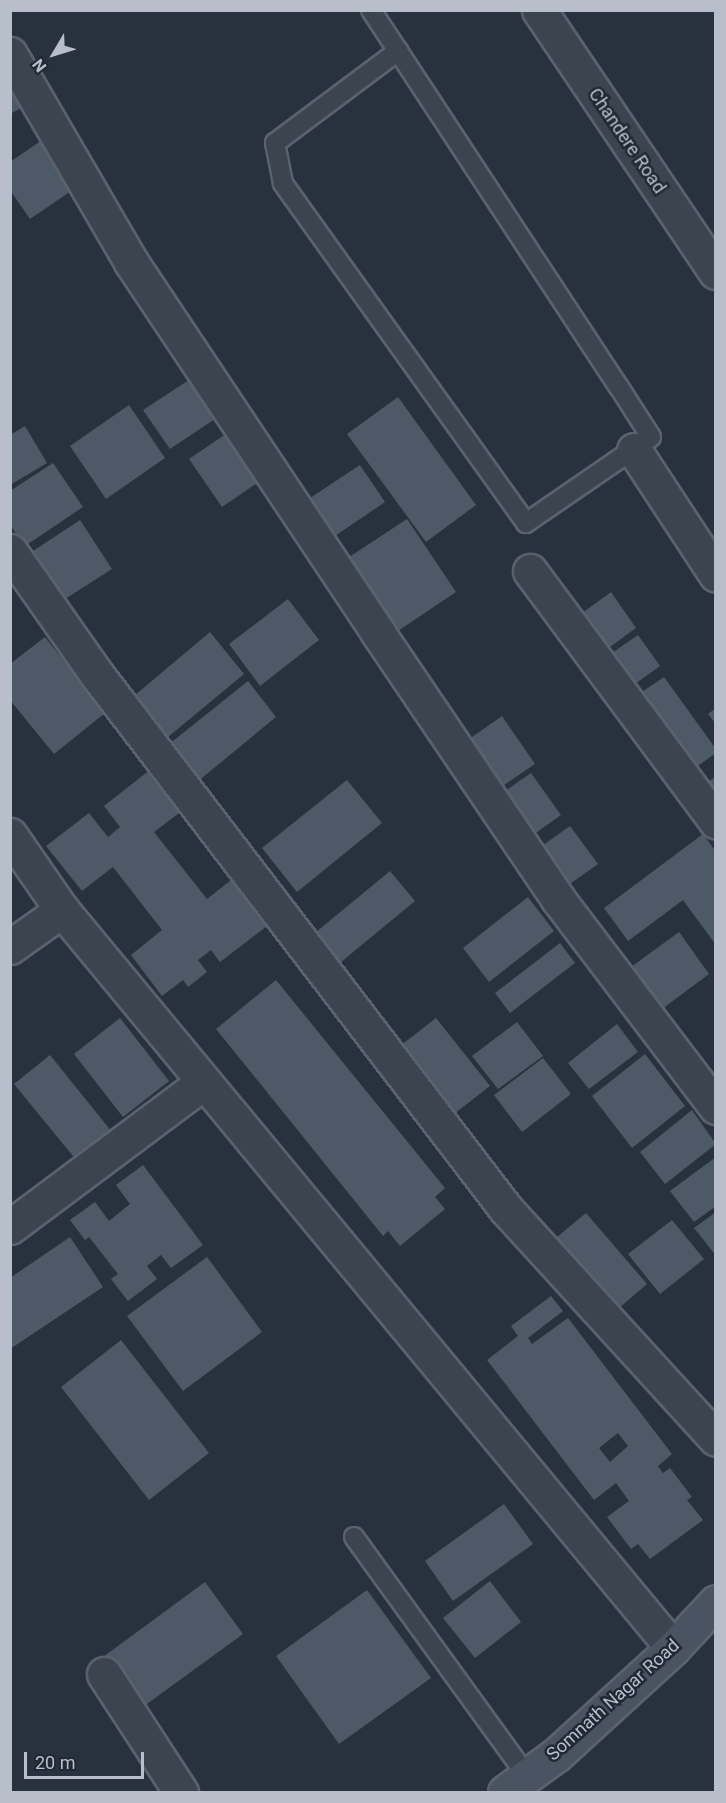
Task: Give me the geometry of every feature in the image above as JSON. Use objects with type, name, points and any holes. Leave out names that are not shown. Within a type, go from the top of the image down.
[{"type":"street","name":"Chandere Road","points":[[539,10],[716,272]]},
{"type":"street","points":[[12,60],[131,262],[385,643],[558,899],[716,1107]]},
{"type":"street","points":[[634,450],[716,575]]},
{"type":"street","points":[[10,551],[98,676],[506,1209],[716,1439]]},
{"type":"street","points":[[530,572],[716,821]]},
{"type":"street","points":[[10,835],[62,910],[673,1648]]},
{"type":"street","points":[[10,947],[62,910]]},
{"type":"street","points":[[10,1227],[204,1082]]},
{"type":"street","name":"Somnath Nagar Road","points":[[523,1787],[714,1608]]},
{"type":"street","points":[[104,1674],[181,1792]]},
{"type":"lane","points":[[371,10],[398,51],[651,437],[526,523],[283,183],[275,143],[398,51]]},
{"type":"lane","points":[[354,1537],[523,1787]]},
{"type":"building","points":[[10,72],[32,102],[10,114]]},
{"type":"building","points":[[51,134],[83,183],[30,219],[10,190],[10,162]]},
{"type":"building","points":[[195,376],[221,415],[170,449],[143,410]]},
{"type":"building","points":[[398,397],[476,505],[426,542],[347,434]]},
{"type":"building","points":[[129,405],[165,458],[106,499],[70,446]]},
{"type":"building","points":[[25,426],[47,463],[10,485],[10,435]]},
{"type":"building","points":[[236,427],[269,475],[222,507],[189,459]]},
{"type":"building","points":[[53,463],[83,507],[25,546],[10,525],[10,491]]},
{"type":"building","points":[[360,465],[385,502],[332,538],[307,500]]},
{"type":"building","points":[[407,519],[456,592],[386,639],[337,565]]},
{"type":"building","points":[[80,520],[112,569],[65,599],[33,551]]},
{"type":"building","points":[[611,592],[636,628],[599,655],[574,619]]},
{"type":"building","points":[[288,599],[319,640],[260,686],[229,644]]},
{"type":"building","points":[[210,632],[244,674],[162,742],[128,701]]},
{"type":"building","points":[[638,635],[660,666],[621,694],[599,662]]},
{"type":"building","points":[[45,637],[105,713],[54,754],[10,700],[10,664]]},
{"type":"building","points":[[664,677],[716,749],[716,753],[685,775],[630,700]]},
{"type":"building","points":[[248,681],[276,717],[197,782],[168,745]]},
{"type":"building","points":[[716,708],[716,724],[708,714]]},
{"type":"building","points":[[502,716],[535,764],[495,791],[462,744]]},
{"type":"building","points":[[151,769],[183,810],[154,832],[207,899],[235,877],[271,923],[220,962],[211,950],[198,960],[207,972],[188,987],[183,980],[162,996],[131,955],[162,930],[113,867],[82,891],[46,846],[89,813],[108,837],[120,827],[104,806]]},
{"type":"building","points":[[531,773],[561,815],[530,837],[501,794]]},
{"type":"building","points":[[716,776],[716,801],[704,785]]},
{"type":"building","points":[[347,780],[382,823],[297,892],[262,848]]},
{"type":"building","points":[[570,826],[598,864],[560,891],[532,853]]},
{"type":"building","points":[[703,834],[716,852],[716,945],[683,900],[628,941],[604,908]]},
{"type":"building","points":[[390,871],[415,901],[335,967],[310,937]]},
{"type":"building","points":[[528,897],[554,931],[489,982],[463,948]]},
{"type":"building","points":[[679,932],[709,974],[658,1012],[627,970]]},
{"type":"building","points":[[560,943],[575,963],[510,1013],[495,993]]},
{"type":"building","points":[[276,980],[445,1188],[435,1197],[445,1209],[400,1246],[388,1231],[383,1236],[216,1029]]},
{"type":"building","points":[[120,1018],[169,1081],[123,1117],[74,1054]]},
{"type":"building","points":[[436,1018],[490,1086],[454,1114],[400,1046]]},
{"type":"building","points":[[517,1022],[543,1056],[498,1089],[472,1056]]},
{"type":"building","points":[[617,1024],[638,1052],[589,1089],[568,1063]]},
{"type":"building","points":[[645,1054],[685,1106],[632,1148],[592,1096]]},
{"type":"building","points":[[50,1055],[116,1137],[81,1166],[14,1084]]},
{"type":"building","points":[[543,1058],[571,1094],[522,1132],[494,1095]]},
{"type":"building","points":[[692,1110],[716,1144],[665,1184],[640,1152]]},
{"type":"building","points":[[716,1157],[716,1206],[694,1222],[670,1191]]},
{"type":"building","points":[[143,1165],[203,1245],[171,1268],[161,1255],[147,1266],[157,1279],[128,1301],[111,1279],[118,1274],[89,1237],[85,1240],[70,1220],[95,1202],[109,1221],[130,1204],[116,1185]]},
{"type":"building","points":[[716,1212],[716,1251],[714,1253],[694,1228]]},
{"type":"building","points":[[586,1213],[647,1284],[612,1314],[551,1242]]},
{"type":"building","points":[[672,1220],[704,1259],[660,1294],[628,1254]]},
{"type":"building","points":[[70,1237],[103,1287],[10,1349],[10,1278]]},
{"type":"building","points":[[207,1257],[262,1332],[183,1391],[127,1316]]},
{"type":"building","points":[[551,1296],[563,1311],[528,1338],[532,1344],[568,1318],[672,1454],[658,1466],[663,1473],[670,1468],[692,1497],[687,1500],[703,1520],[650,1559],[638,1544],[631,1549],[607,1517],[629,1501],[616,1483],[594,1500],[487,1360],[518,1336],[511,1326]],"holes":[[[618,1433],[628,1446],[610,1462],[599,1448]]]},
{"type":"building","points":[[121,1340],[209,1453],[149,1500],[61,1387]]},
{"type":"building","points":[[504,1504],[533,1544],[453,1601],[425,1561]]},
{"type":"building","points":[[490,1581],[521,1622],[475,1658],[443,1618]]},
{"type":"building","points":[[205,1582],[243,1634],[140,1709],[103,1657]]},
{"type":"building","points":[[367,1590],[431,1678],[339,1744],[276,1656]]}]
